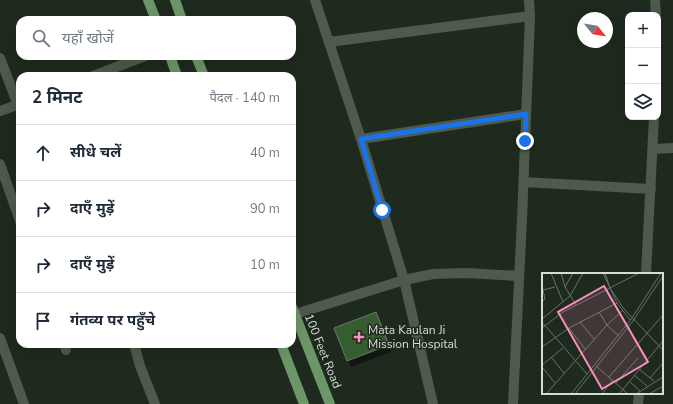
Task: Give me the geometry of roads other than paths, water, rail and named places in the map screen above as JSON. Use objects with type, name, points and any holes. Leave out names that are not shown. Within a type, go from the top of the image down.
[{"type":"main road","points":[[148,0],[154,16]]},
{"type":"main road","points":[[175,0],[181,16]]},
{"type":"main road","points":[[171,60],[176,72]]},
{"type":"main road","points":[[198,60],[202,72]]},
{"type":"main road","name":"100 Feet Road","points":[[296,319],[330,404]]},
{"type":"main road","points":[[283,348],[304,404]]},
{"type":"street","points":[[315,0],[361,139],[404,280],[433,404]]},
{"type":"street","points":[[513,404],[524,182],[530,16],[529,0]]},
{"type":"street","points":[[655,0],[656,12]]},
{"type":"street","points":[[329,42],[530,16]]},
{"type":"street","points":[[0,58],[16,98]]},
{"type":"street","points":[[104,72],[136,60]]},
{"type":"street","points":[[0,111],[16,106]]},
{"type":"street","points":[[361,139],[526,114]]},
{"type":"street","points":[[646,273],[654,120]]},
{"type":"street","points":[[653,149],[673,148]]},
{"type":"street","points":[[0,164],[16,210]]},
{"type":"street","points":[[524,182],[651,189]]},
{"type":"street","points":[[296,311],[404,280],[433,274],[466,273],[519,276]]},
{"type":"street","points":[[0,338],[24,404]]},
{"type":"street","points":[[135,348],[140,366],[155,404]]},
{"type":"street","points":[[638,404],[639,394]]},
{"type":"place","name":"Mata Kaulan Ji Mission Hospital","points":[[359,337]]}]
